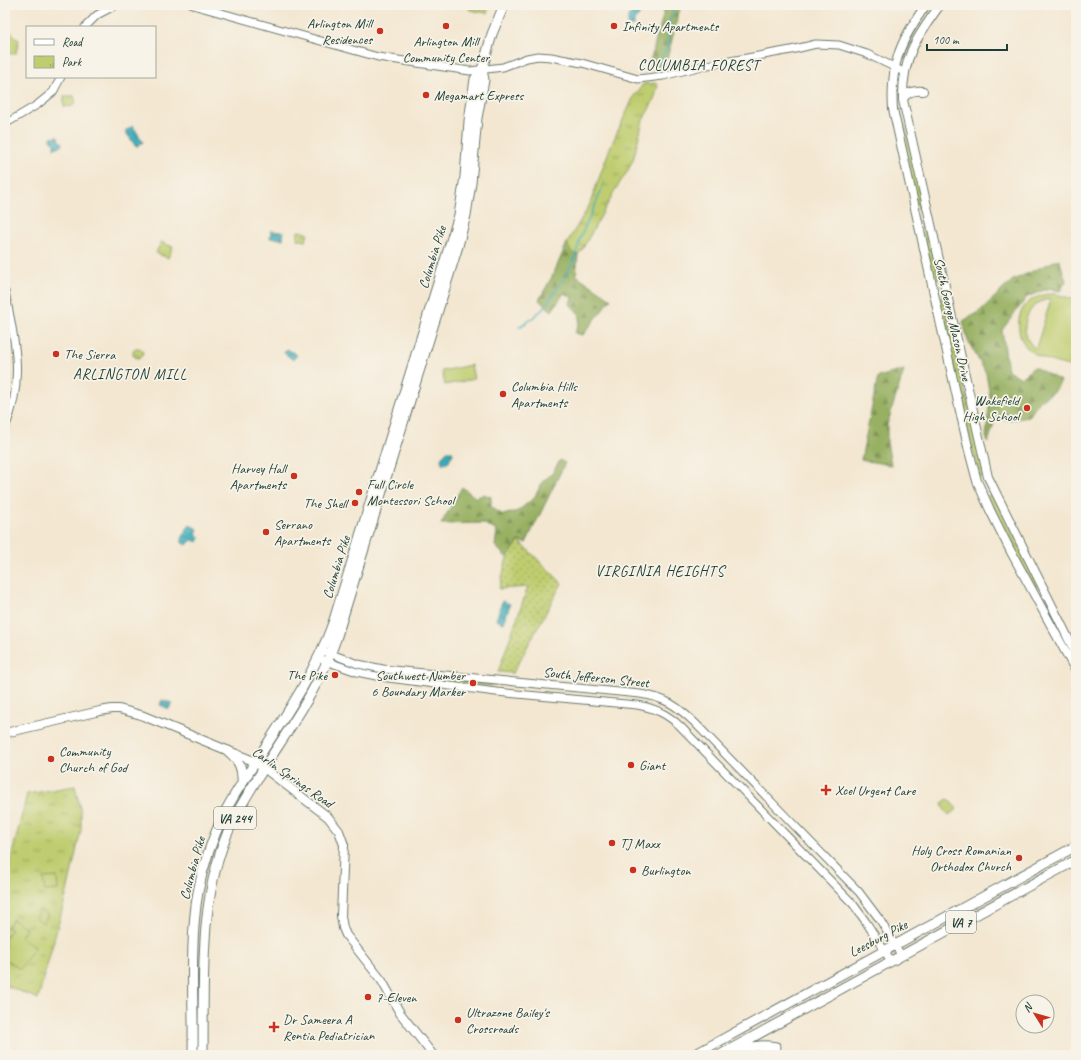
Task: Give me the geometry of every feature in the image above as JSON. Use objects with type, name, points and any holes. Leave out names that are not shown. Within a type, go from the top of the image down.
[{"type":"main road","name":"Columbia Pike","points":[[203,1055],[205,938],[207,912],[219,855],[232,824],[264,768],[303,707],[325,656],[336,615],[459,215],[465,177],[469,121],[475,79],[482,70],[492,34],[504,5]]},
{"type":"main road","name":"South George Mason Drive","points":[[926,5],[905,37],[894,67],[892,82],[894,120],[977,481],[1010,550],[1076,671]]},
{"type":"main road","name":"South George Mason Drive","points":[[940,5],[917,39],[909,56],[905,73],[903,99],[988,477],[1076,654]]},
{"type":"main road","points":[[903,99],[911,92],[917,90],[923,91]]},
{"type":"main road","name":"Columbia Pike","points":[[193,1054],[194,936],[198,892],[205,863],[216,831],[242,783],[303,687],[325,656]]},
{"type":"main road","name":"Carlin Springs Road","points":[[5,733],[112,709],[119,709],[141,715],[255,762],[264,768],[328,817],[339,831],[345,852],[341,902],[343,928],[382,981],[400,1013],[433,1055]]},
{"type":"main road","points":[[228,751],[240,764],[242,783]]},
{"type":"main road","name":"Leesburg Pike","points":[[694,1055],[810,992],[883,950],[944,919],[1076,846]]},
{"type":"main road","name":"Leesburg Pike","points":[[720,1055],[1076,860]]},
{"type":"main road","points":[[723,1055],[757,1045],[776,1047]]},
{"type":"street","points":[[86,26],[96,15],[116,5]]},
{"type":"street","points":[[193,5],[378,57],[470,71],[503,67],[527,58],[538,56],[582,63],[638,79],[663,76],[702,66],[816,44],[839,45],[867,54],[905,73]]},
{"type":"street","points":[[5,124],[37,105],[52,92],[60,78]]},
{"type":"street","points":[[5,292],[16,345],[17,359],[14,394],[9,418],[5,428]]},
{"type":"street","name":"South Jefferson Street","points":[[325,656],[383,669],[640,694],[657,697],[669,702],[676,706],[695,723],[858,892],[880,920],[901,955]]},
{"type":"street","name":"South Jefferson Street","points":[[325,656],[357,672],[381,677],[458,688],[637,705],[652,708],[663,713],[680,726],[853,904],[891,961]]},
{"type":"green space","points":[[457,5],[496,5],[488,9],[487,13],[470,10],[467,6]]},
{"type":"green space","points":[[666,5],[681,5],[665,66],[648,68]]},
{"type":"green space","points":[[915,25],[918,27],[913,34],[905,59],[903,58]]},
{"type":"green space","points":[[5,26],[19,40],[16,53],[5,53]]},
{"type":"green space","points":[[655,83],[658,85],[654,100],[643,120],[633,160],[578,255],[571,250],[567,243],[589,206],[610,148],[635,94],[643,84]]},
{"type":"green space","points":[[895,85],[898,85],[898,102],[900,112],[906,128],[923,207],[918,208],[897,116]]},
{"type":"green space","points":[[64,96],[74,96],[76,102],[73,106],[64,107]]},
{"type":"green space","points":[[927,224],[939,278],[934,280],[921,225]]},
{"type":"green space","points":[[298,231],[308,233],[306,241],[297,239]]},
{"type":"green space","points":[[161,242],[173,247],[168,258],[156,253]]},
{"type":"green space","points":[[567,243],[574,254],[578,255],[576,275],[611,299],[583,335],[575,333],[580,315],[570,304],[572,297],[564,293],[552,311],[539,300],[553,275]]},
{"type":"green space","points":[[1059,259],[1066,281],[1060,291],[1049,288],[1027,297],[1002,330],[1008,370],[1021,378],[1034,367],[1061,381],[1055,391],[1039,401],[1029,417],[1009,420],[995,419],[988,443],[986,437],[990,397],[986,373],[968,341],[963,321],[980,311],[1013,280]]},
{"type":"green space","points":[[1047,294],[1056,294],[1076,300],[1076,368],[1042,358],[1032,352],[1023,341],[1020,334],[1019,320],[1021,312],[1025,306],[1036,297]],"holes":[[[1051,299],[1036,348],[1029,342],[1026,334],[1026,318],[1036,305]]]},
{"type":"green space","points":[[943,296],[985,476],[979,477],[938,297]]},
{"type":"green space","points":[[136,348],[140,348],[142,349],[142,357],[136,358],[133,355],[133,351]]},
{"type":"green space","points":[[471,365],[474,379],[445,385],[442,371]]},
{"type":"green space","points":[[904,370],[887,425],[887,442],[891,465],[861,460],[878,377]]},
{"type":"green space","points":[[560,460],[565,463],[526,543],[519,541],[507,558],[495,546],[497,531],[483,523],[441,524],[462,487],[476,498],[484,494],[491,497],[491,507],[503,515],[518,511],[534,498],[543,481],[552,474]]},
{"type":"green space","points":[[993,495],[1039,585],[1033,585],[987,496]]},
{"type":"green space","points":[[519,541],[562,583],[513,673],[498,672],[528,587],[499,589],[507,558]]},
{"type":"green space","points":[[338,662],[403,674],[404,677],[369,674]]},
{"type":"green space","points":[[451,679],[495,683],[490,686],[441,681]]},
{"type":"green space","points":[[75,786],[81,812],[81,830],[67,892],[38,999],[5,985],[5,883],[27,794]]},
{"type":"green space","points":[[948,799],[957,809],[949,815],[942,804]]},
{"type":"green space","points":[[57,877],[58,890],[45,891],[43,878]]},
{"type":"green space","points":[[40,910],[48,915],[43,923],[35,917]]},
{"type":"green space","points":[[13,919],[26,928],[21,937],[35,947],[20,969],[5,959],[5,939],[11,930],[7,928]]},
{"type":"water","points":[[637,7],[639,16],[634,20],[634,26],[628,26],[628,16]]},
{"type":"water","points":[[133,126],[143,142],[136,147],[125,131]]},
{"type":"water","points":[[58,136],[59,141],[62,142],[62,146],[54,148],[54,142],[51,141],[51,137]]},
{"type":"water","points":[[271,231],[284,232],[283,239],[270,238]]},
{"type":"water","points":[[287,349],[297,355],[293,360],[284,353]]},
{"type":"water","points":[[447,451],[452,451],[453,455],[449,462],[445,464],[442,463],[441,460],[442,456]]},
{"type":"water","points":[[190,525],[198,529],[196,534],[200,538],[198,542],[192,540],[187,545],[182,543],[182,538]]},
{"type":"water","points":[[502,601],[510,604],[504,623],[496,620]]},
{"type":"water","points":[[162,700],[172,703],[169,709],[160,705]]},
{"type":"waterway","points":[[658,64],[667,48],[670,19],[676,5]]},
{"type":"waterway","points":[[519,327],[543,309],[563,280],[575,258],[580,238],[600,194],[604,181]]},
{"type":"place","name":"Arlington Mill Community Center","points":[[446,26]]},
{"type":"place","name":"Infinity Apartments","points":[[614,26]]},
{"type":"place","name":"Arlington Mill Residences","points":[[380,31]]},
{"type":"place","name":"Megamart Express","points":[[426,95]]},
{"type":"place","name":"The Sierra","points":[[56,354]]},
{"type":"place","name":"Columbia Hills Apartments","points":[[503,394]]},
{"type":"place","name":"Wakefield High School","points":[[1027,408]]},
{"type":"place","name":"Harvey Hall Apartments","points":[[294,476]]},
{"type":"place","name":"Full Circle Montessori School","points":[[359,492]]},
{"type":"place","name":"The Shell","points":[[355,503]]},
{"type":"place","name":"Serrano Apartments","points":[[266,532]]},
{"type":"place","name":"The Pike","points":[[335,675]]},
{"type":"place","name":"Southwest Number 6 Boundary Marker","points":[[473,683]]},
{"type":"place","name":"Community Church of God","points":[[51,759]]},
{"type":"place","name":"Giant","points":[[631,765]]},
{"type":"place","name":"Xcel Urgent Care","points":[[826,790]]},
{"type":"place","name":"TJ Maxx","points":[[612,843]]},
{"type":"place","name":"Holy Cross Romanian Orthodox Church","points":[[1019,858]]},
{"type":"place","name":"Burlington","points":[[633,870]]},
{"type":"place","name":"7-Eleven","points":[[368,997]]},
{"type":"place","name":"Ultrazone Bailey's Crossroads","points":[[458,1020]]},
{"type":"place","name":"Dr Sameera A Rentia Pediatrician","points":[[274,1027]]},
{"type":"district","name":"COLUMBIA FOREST","points":[[699,65]]},
{"type":"district","name":"ARLINGTON MILL","points":[[130,374]]},
{"type":"district","name":"VIRGINIA HEIGHTS","points":[[660,571]]}]
